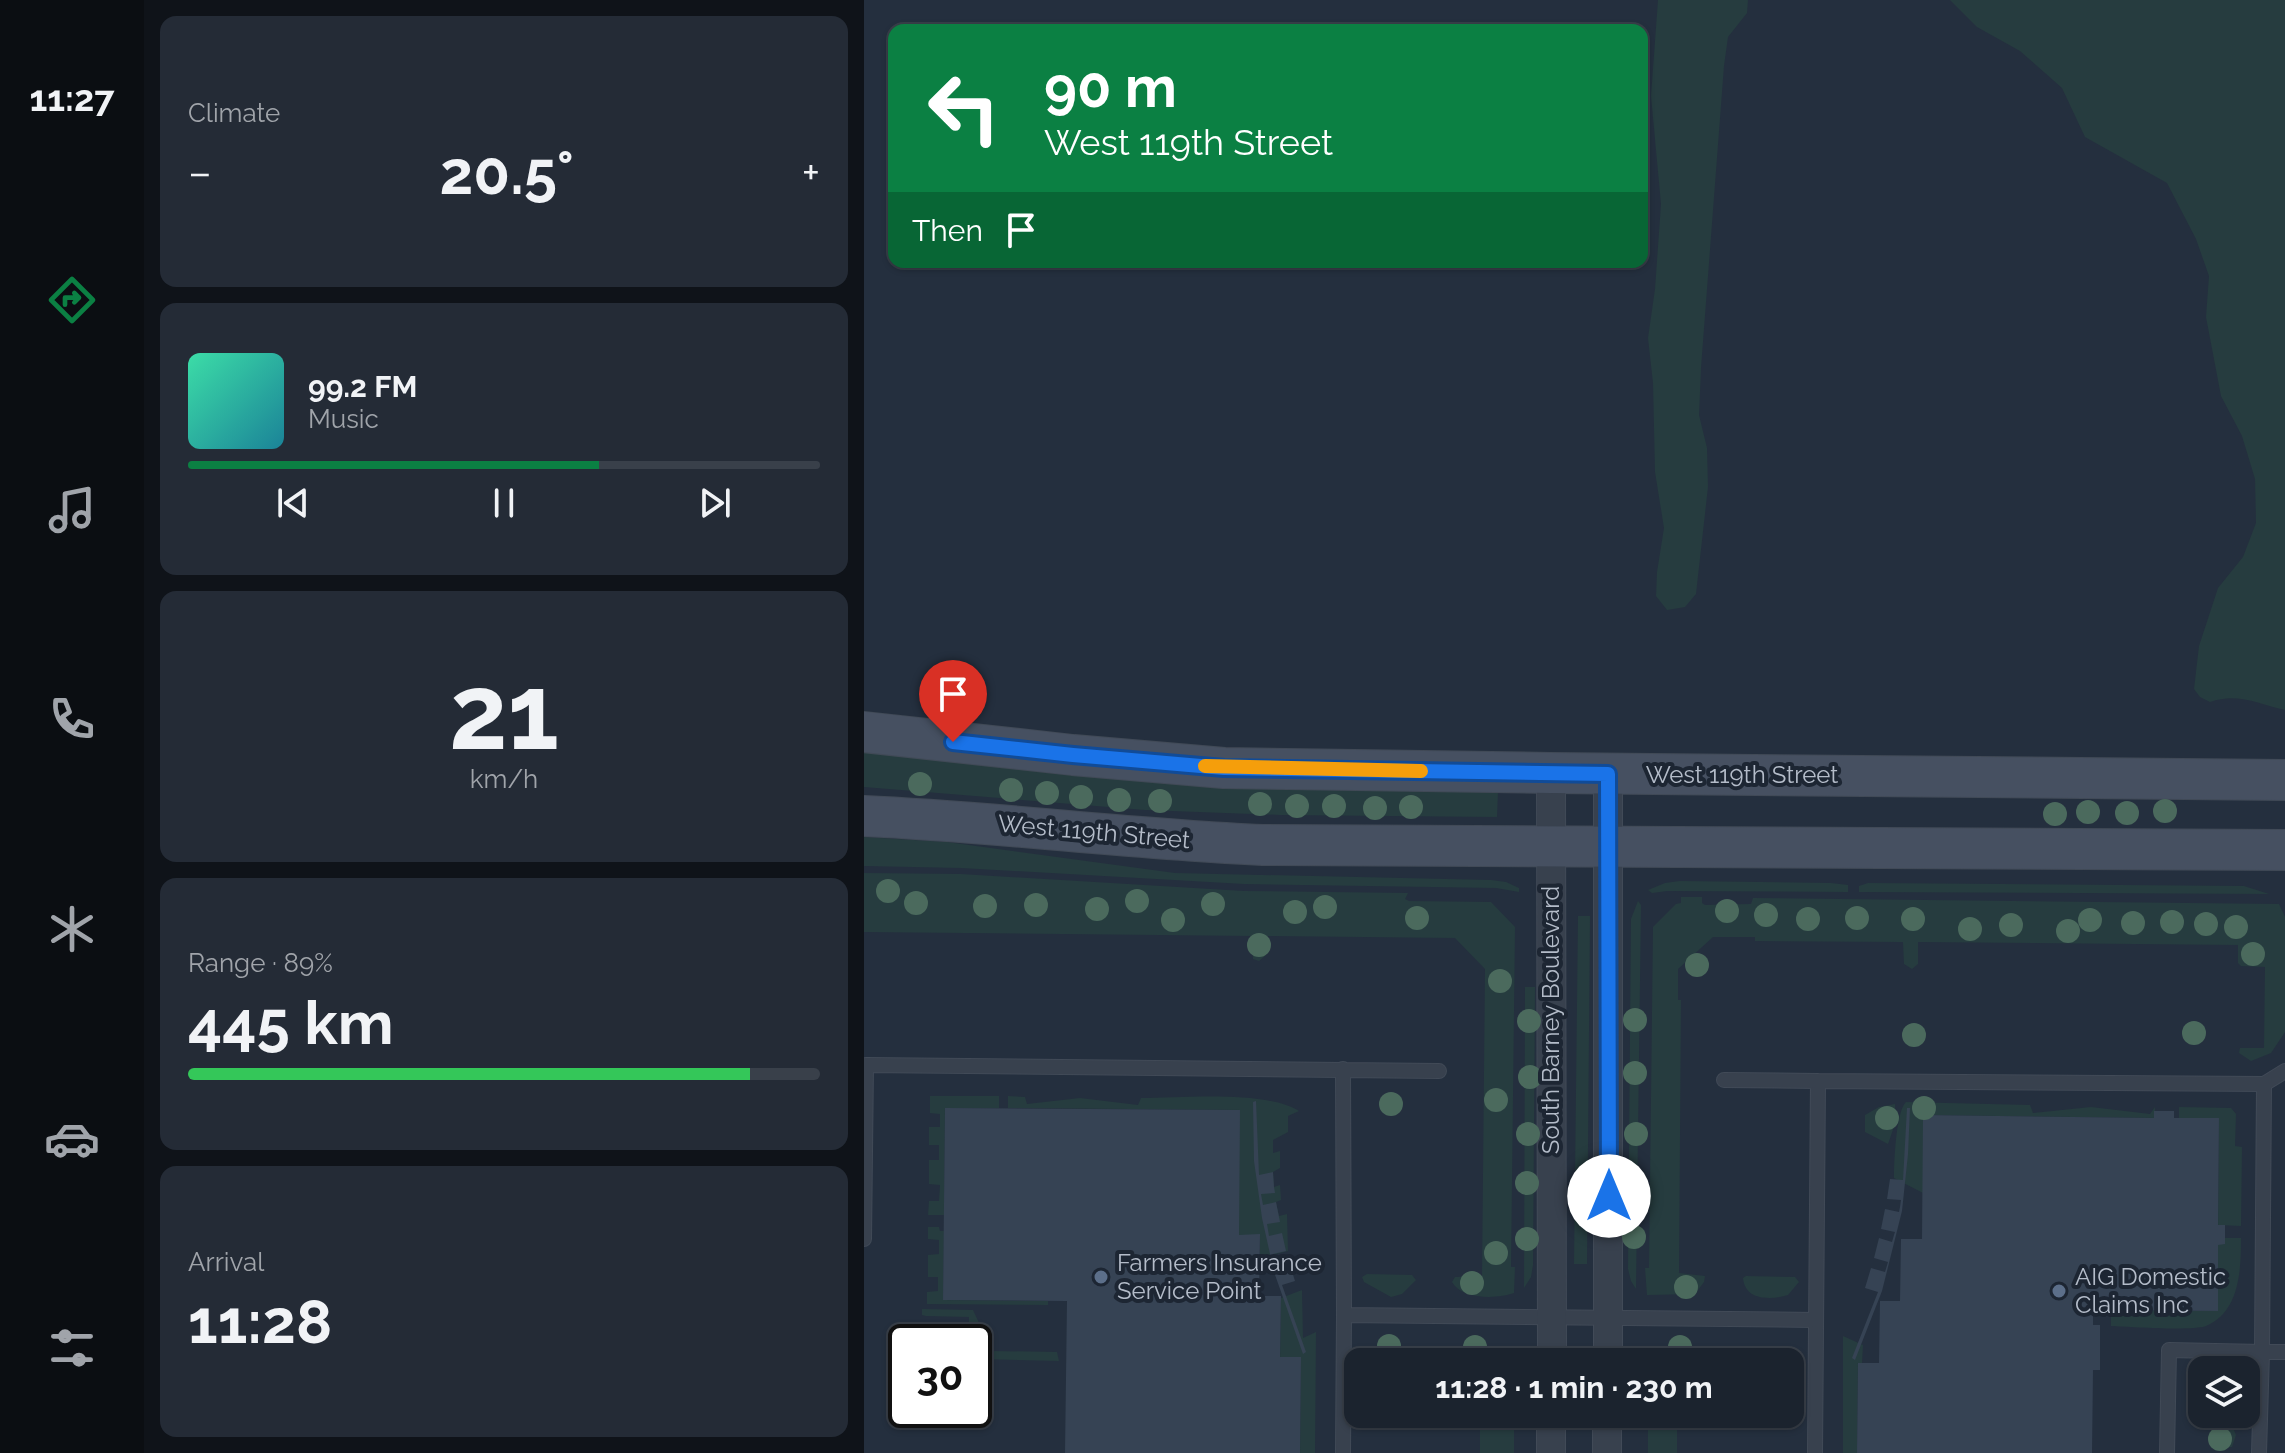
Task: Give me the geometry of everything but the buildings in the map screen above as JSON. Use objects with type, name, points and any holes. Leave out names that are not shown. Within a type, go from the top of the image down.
[{"type":"main road","name":"West 119th Street","points":[[864,732],[1224,768],[2285,780]]},
{"type":"main road","name":"West 119th Street","points":[[864,816],[966,820],[1171,841],[1263,845],[2285,850]]},
{"type":"street","name":"South Barney Boulevard","points":[[1551,773],[1552,1348]]},
{"type":"street","points":[[1608,774],[1608,1348]]},
{"type":"street","points":[[1551,1428],[1551,1453]]},
{"type":"street","points":[[1607,1428],[1607,1453]]},
{"type":"lane","points":[[864,1239],[865,1065],[1439,1071]]},
{"type":"lane","points":[[1343,1069],[1343,1453]]},
{"type":"lane","points":[[1724,1080],[2264,1084],[2285,1071]]},
{"type":"lane","points":[[1815,1453],[1818,1081]]},
{"type":"lane","points":[[2259,1453],[2264,1084]]},
{"type":"lane","points":[[1344,1315],[1816,1320]]},
{"type":"lane","points":[[2167,1453],[2169,1350],[2285,1352]]},
{"type":"green space","points":[[1658,0],[1748,0],[1747,13],[1728,37],[1724,66],[1701,368],[1699,415],[1707,448],[1708,487],[1696,594],[1685,607],[1667,610],[1656,596],[1664,528],[1655,472],[1653,383],[1648,338],[1661,204],[1651,96]]},
{"type":"green space","points":[[1950,0],[2285,0],[2285,710],[2239,699],[2210,702],[2200,697],[2194,689],[2199,646],[2218,588],[2243,557],[2256,523],[2255,479],[2242,436],[2221,396],[2206,317],[2209,276],[2196,239],[2167,183],[2085,137],[2062,88],[2020,51],[1977,27]]},
{"type":"green space","points":[[864,750],[1238,786],[1498,792],[1497,817],[1145,810],[864,787]]},
{"type":"green space","points":[[864,837],[947,842],[1175,873],[1491,880],[1506,882],[1519,888],[1519,892],[1496,888],[1244,884],[961,868],[864,866]]},
{"type":"green space","points":[[864,873],[961,874],[1244,891],[1408,893],[1405,899],[1409,901],[1491,902],[1515,927],[1511,1267],[1515,1267],[1514,1293],[1490,1297],[1472,1295],[1452,1282],[1455,1277],[1482,1276],[1485,969],[1455,938],[1267,936],[1266,955],[1259,961],[1253,959],[1251,936],[864,932]]},
{"type":"green space","points":[[1680,881],[1831,883],[1848,885],[1848,892],[1652,893],[1648,890]]},
{"type":"green space","points":[[1868,883],[2244,886],[2269,894],[1859,892],[1859,886]]},
{"type":"green space","points":[[1681,897],[1702,897],[1705,905],[1751,904],[1753,898],[2279,904],[2285,917],[2285,1032],[2271,1053],[2251,1061],[2239,1053],[2240,1048],[2264,1048],[2265,967],[2241,966],[2238,963],[2238,945],[1918,942],[1918,964],[1912,969],[1904,964],[1903,942],[1755,941],[1755,937],[1713,937],[1678,969],[1678,1000],[1681,1000],[1679,1273],[1705,1276],[1704,1282],[1695,1294],[1647,1295],[1645,1268],[1649,1268],[1653,927],[1676,904],[1681,903]]},
{"type":"green space","points":[[1638,901],[1641,905],[1636,1289],[1628,1269],[1631,919]]},
{"type":"green space","points":[[1578,916],[1590,916],[1587,1264],[1574,1264]]},
{"type":"green space","points":[[1525,987],[1535,987],[1533,1265],[1531,1277],[1524,1288]]},
{"type":"green space","points":[[930,1096],[999,1096],[999,1108],[945,1108],[944,1215],[928,1215],[929,1201],[939,1201],[940,1185],[929,1184],[929,1160],[939,1160],[939,1145],[929,1145],[929,1127],[940,1127],[940,1114],[930,1113]]},
{"type":"green space","points":[[1008,1096],[1025,1097],[1027,1104],[1080,1098],[1138,1105],[1141,1098],[1245,1098],[1284,1104],[1299,1111],[1288,1116],[1288,1132],[1273,1140],[1273,1153],[1280,1151],[1280,1168],[1273,1172],[1274,1187],[1280,1185],[1281,1200],[1276,1202],[1279,1216],[1287,1214],[1288,1251],[1260,1258],[1260,1235],[1239,1235],[1239,1110],[1008,1108]]},
{"type":"green space","points":[[1906,1102],[2030,1105],[2033,1113],[2091,1107],[2150,1114],[2155,1107],[2155,1118],[1924,1115],[1923,1193],[1894,1178],[1898,1126]]},
{"type":"green space","points":[[1895,1104],[1895,1124],[1888,1144],[1865,1132],[1865,1115],[1879,1107]]},
{"type":"green space","points":[[2179,1107],[2231,1108],[2236,1114],[2235,1146],[2242,1147],[2241,1226],[2218,1225],[2219,1118],[2179,1118]]},
{"type":"green space","points":[[928,1227],[939,1227],[940,1231],[944,1231],[943,1300],[1048,1301],[1048,1305],[927,1304],[927,1292],[938,1291],[938,1277],[928,1277],[928,1255],[939,1254],[939,1240],[928,1239]]},
{"type":"green space","points":[[2218,1238],[2241,1238],[2236,1288],[2226,1311],[2217,1319],[2206,1326],[2188,1328],[2111,1326],[2111,1310],[2217,1311]]},
{"type":"green space","points":[[1367,1274],[1412,1275],[1416,1280],[1402,1294],[1391,1297],[1364,1282],[1362,1277]]},
{"type":"green space","points":[[1795,1277],[1799,1282],[1788,1295],[1767,1298],[1748,1291],[1743,1278]]},
{"type":"green space","points":[[1302,1290],[1303,1338],[1316,1332],[1315,1453],[1300,1453],[1301,1358],[1280,1357],[1281,1298]]},
{"type":"green space","points":[[922,1309],[973,1310],[979,1324],[969,1324],[969,1317],[922,1315]]},
{"type":"green space","points":[[1843,1336],[1863,1345],[1862,1363],[1858,1363],[1857,1453],[1843,1453]]},
{"type":"green space","points":[[992,1351],[1057,1352],[1059,1361],[992,1359]]},
{"type":"green space","points":[[1480,1428],[1514,1428],[1514,1453],[1480,1453]]},
{"type":"green space","points":[[1648,1428],[1677,1428],[1677,1453],[1648,1453]]},
{"type":"green space","points":[[2211,1428],[2233,1428],[2236,1435],[2232,1447],[2211,1448]]},
{"type":"slow traffic","points":[[1205,766],[1421,771]]},
{"type":"place","name":"Farmers Insurance Service Point","points":[[1101,1277]]},
{"type":"place","name":"AIG Domestic Claims Inc","points":[[2059,1291]]},
{"type":"route","points":[[953,742],[1224,768],[1608,774],[1609,1196]]}]
